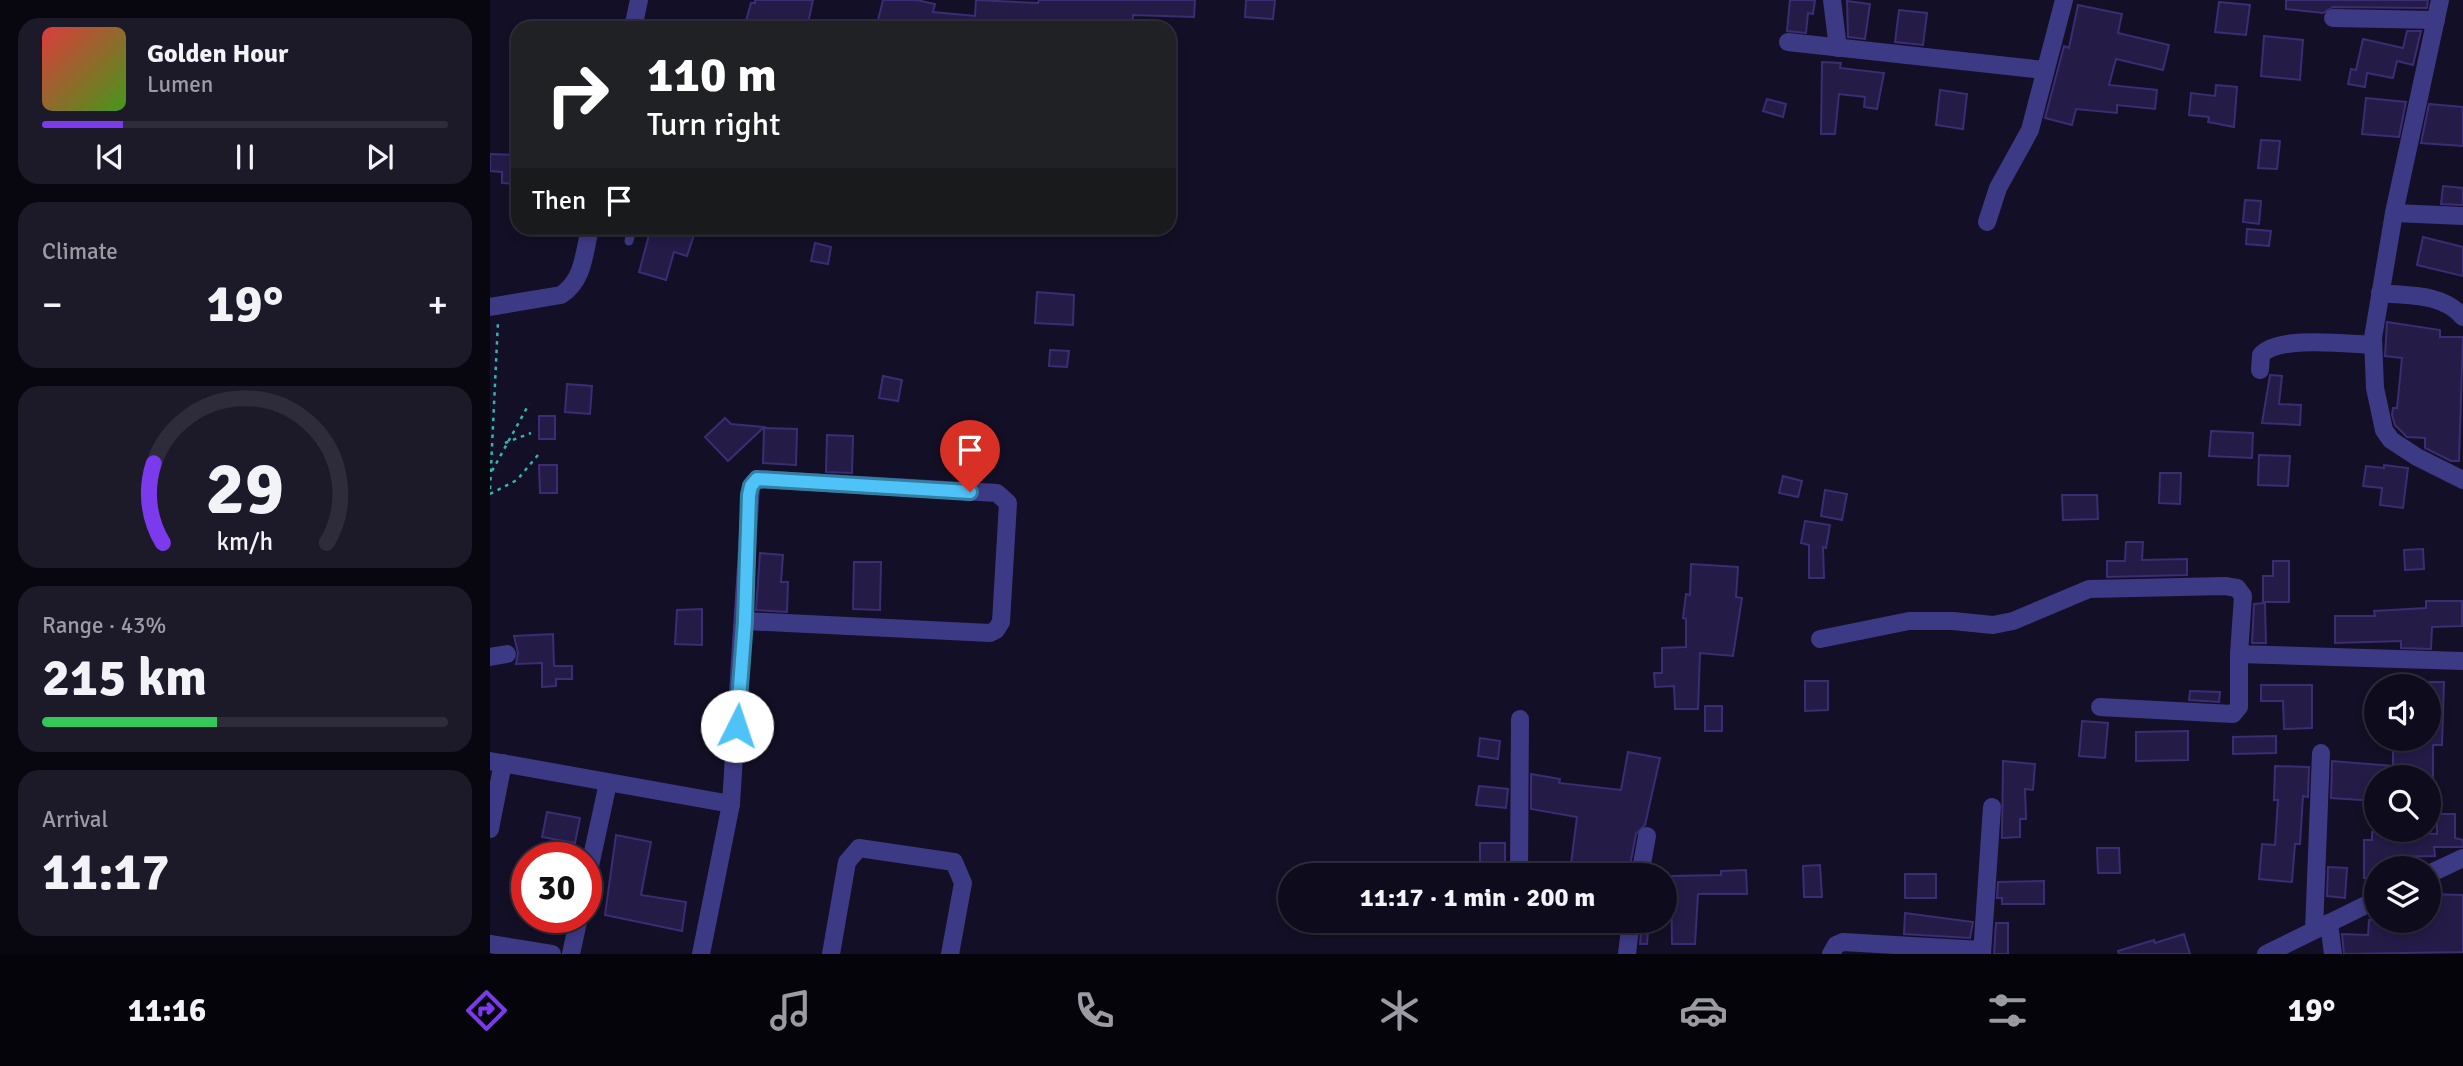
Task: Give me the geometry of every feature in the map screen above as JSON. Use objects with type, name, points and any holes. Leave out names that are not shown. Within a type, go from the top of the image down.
[{"type":"street","points":[[634,21],[639,0]]},
{"type":"street","points":[[1832,0],[1838,48]]},
{"type":"street","points":[[1987,222],[1998,188],[2030,130],[2064,0]]},
{"type":"street","points":[[2440,0],[2394,213],[2380,293],[2373,345],[2375,388],[2384,430],[2391,440],[2417,457],[2463,480]]},
{"type":"street","points":[[2333,18],[2436,20]]},
{"type":"street","points":[[1788,42],[2044,70]]},
{"type":"street","points":[[2394,213],[2463,216]]},
{"type":"street","points":[[494,307],[561,295],[571,289],[578,279],[588,235]]},
{"type":"street","points":[[2380,293],[2438,299],[2453,305],[2463,317]]},
{"type":"street","points":[[2260,370],[2261,355],[2276,346],[2295,343],[2373,345]]},
{"type":"street","points":[[701,954],[731,804],[745,621],[751,486],[757,479],[997,493],[1008,503],[1001,622],[990,634],[745,621]]},
{"type":"street","points":[[1820,639],[1909,621],[1993,625],[2013,621],[2088,589],[2237,588],[2242,596],[2239,707],[2233,714],[2099,706]]},
{"type":"street","points":[[2239,654],[2463,661]]},
{"type":"street","points":[[1519,863],[1520,719]]},
{"type":"street","points":[[2321,753],[2322,927],[2333,954]]},
{"type":"street","points":[[490,829],[497,762],[731,804]]},
{"type":"street","points":[[595,842],[608,783]]},
{"type":"street","points":[[1831,954],[1836,945],[1843,942],[1982,952],[1992,807]]},
{"type":"street","points":[[1642,863],[1647,836]]},
{"type":"street","points":[[831,954],[847,862],[859,848],[954,862],[962,883],[950,954]]},
{"type":"street","points":[[2441,868],[2463,858]]},
{"type":"street","points":[[2266,954],[2364,906]]},
{"type":"street","points":[[571,954],[576,933]]},
{"type":"street","points":[[1627,954],[1630,933]]},
{"type":"street","points":[[490,943],[552,954]]},
{"type":"lane","points":[[629,241],[630,235]]},
{"type":"path","points":[[494,307],[499,354],[490,491],[517,480],[538,455]]},
{"type":"path","points":[[491,474],[505,443],[529,404]]},
{"type":"path","points":[[505,443],[531,433]]},
{"type":"building","points":[[755,0],[813,0],[808,21],[746,21],[751,3],[755,3]]},
{"type":"building","points":[[883,0],[916,0],[935,4],[933,12],[975,16],[976,0],[1038,3],[1039,0],[1195,0],[1194,17],[1133,15],[1133,21],[878,21]]},
{"type":"building","points":[[1246,0],[1275,0],[1273,19],[1245,17]]},
{"type":"building","points":[[1790,0],[1815,0],[1813,14],[1808,13],[1806,33],[1787,31]]},
{"type":"building","points":[[2286,0],[2428,0],[2427,8],[2333,7],[2323,13],[2286,9]]},
{"type":"building","points":[[1847,1],[1870,4],[1865,39],[1848,37]]},
{"type":"building","points":[[2219,2],[2250,5],[2246,35],[2215,32]]},
{"type":"building","points":[[2078,5],[2122,14],[2118,33],[2169,45],[2163,70],[2116,59],[2109,85],[2157,90],[2155,109],[2117,105],[2117,113],[2076,109],[2072,125],[2045,118],[2064,46],[2069,48]]},
{"type":"building","points":[[1899,10],[1927,13],[1923,45],[1895,42]]},
{"type":"building","points":[[2407,31],[2421,31],[2413,65],[2397,61],[2393,78],[2367,73],[2365,87],[2348,84],[2351,69],[2356,70],[2363,39],[2403,48]]},
{"type":"building","points":[[2264,36],[2303,40],[2300,80],[2261,76]]},
{"type":"building","points":[[1822,62],[1841,63],[1840,68],[1884,73],[1877,109],[1864,107],[1865,97],[1839,94],[1835,134],[1821,134]]},
{"type":"building","points":[[2216,85],[2237,87],[2234,127],[2208,122],[2209,117],[2189,115],[2191,93],[2215,96]]},
{"type":"building","points":[[1940,90],[1967,94],[1963,129],[1936,125]]},
{"type":"building","points":[[2366,98],[2406,102],[2399,137],[2362,134]]},
{"type":"building","points":[[1767,99],[1786,104],[1783,117],[1763,111]]},
{"type":"building","points":[[2429,104],[2463,107],[2463,146],[2421,143]]},
{"type":"building","points":[[2261,140],[2280,141],[2277,169],[2258,168]]},
{"type":"building","points":[[490,154],[511,155],[511,184],[502,183],[502,172],[490,171]]},
{"type":"building","points":[[2443,186],[2463,188],[2463,205],[2441,204]]},
{"type":"building","points":[[2245,200],[2261,201],[2259,224],[2243,222]]},
{"type":"building","points":[[2247,229],[2271,231],[2269,246],[2246,244]]},
{"type":"building","points":[[649,235],[694,235],[687,256],[674,252],[666,280],[639,272]]},
{"type":"building","points":[[2423,237],[2463,247],[2463,276],[2417,265]]},
{"type":"building","points":[[815,243],[831,247],[828,264],[811,261]]},
{"type":"building","points":[[1037,292],[1074,295],[1073,325],[1035,323]]},
{"type":"building","points":[[2387,322],[2440,330],[2440,337],[2463,337],[2459,461],[2451,461],[2425,448],[2425,438],[2407,437],[2395,425],[2392,415],[2393,408],[2397,408],[2402,358],[2385,356]]},
{"type":"building","points":[[1050,350],[1069,351],[1067,367],[1049,366]]},
{"type":"building","points":[[2270,375],[2282,376],[2279,404],[2301,405],[2300,425],[2262,423]]},
{"type":"building","points":[[883,376],[902,380],[898,401],[879,398]]},
{"type":"building","points":[[567,384],[592,386],[590,414],[565,412]]},
{"type":"building","points":[[539,416],[555,416],[555,439],[539,439]]},
{"type":"building","points":[[725,418],[731,424],[764,427],[728,461],[705,437]]},
{"type":"building","points":[[764,428],[797,429],[796,465],[763,463]]},
{"type":"building","points":[[2211,431],[2253,433],[2252,458],[2209,456]]},
{"type":"building","points":[[827,435],[853,436],[852,473],[826,472]]},
{"type":"building","points":[[2259,455],[2290,456],[2288,486],[2258,485]]},
{"type":"building","points":[[539,465],[557,465],[557,493],[540,493]]},
{"type":"building","points":[[2384,465],[2408,468],[2403,508],[2380,505],[2382,488],[2363,486],[2366,466],[2384,468]]},
{"type":"building","points":[[2160,473],[2181,473],[2180,504],[2159,503]]},
{"type":"building","points":[[1783,476],[1802,481],[1798,497],[1779,493]]},
{"type":"building","points":[[1825,490],[1847,494],[1842,520],[1821,516]]},
{"type":"building","points":[[2062,495],[2097,495],[2098,519],[2063,520]]},
{"type":"building","points":[[1805,521],[1830,525],[1826,548],[1823,547],[1824,578],[1809,578],[1809,545],[1801,543]]},
{"type":"building","points":[[2126,542],[2143,542],[2142,560],[2187,559],[2187,575],[2107,577],[2107,561],[2125,561]]},
{"type":"building","points":[[2423,549],[2424,569],[2405,570],[2404,550]]},
{"type":"building","points":[[760,553],[783,555],[781,582],[788,582],[787,612],[756,610]]},
{"type":"building","points":[[2273,561],[2289,561],[2289,602],[2263,602],[2263,576],[2273,576]]},
{"type":"building","points":[[854,562],[881,562],[880,610],[853,609]]},
{"type":"building","points":[[1691,564],[1738,567],[1736,597],[1742,598],[1733,656],[1700,653],[1698,709],[1675,709],[1674,686],[1655,687],[1654,673],[1662,673],[1662,648],[1686,647],[1686,619],[1683,618],[1686,594],[1690,595]]},
{"type":"building","points":[[2426,601],[2462,601],[2462,626],[2432,627],[2431,649],[2401,648],[2401,641],[2335,643],[2335,616],[2375,616],[2374,611],[2426,608]]},
{"type":"building","points":[[2265,603],[2266,643],[2252,643],[2254,604]]},
{"type":"building","points":[[702,609],[702,645],[675,644],[677,610]]},
{"type":"building","points":[[553,634],[554,666],[572,666],[572,679],[556,679],[556,686],[542,687],[542,663],[516,664],[518,653],[514,636]]},
{"type":"building","points":[[1805,681],[1828,681],[1828,710],[1805,711]]},
{"type":"building","points":[[2441,682],[2444,682],[2442,745]]},
{"type":"building","points":[[2261,685],[2312,685],[2312,728],[2284,729],[2283,701],[2261,701]]},
{"type":"building","points":[[2190,691],[2220,692],[2219,702],[2189,700]]},
{"type":"building","points":[[1705,706],[1722,706],[1722,731],[1705,731]]},
{"type":"building","points":[[2082,721],[2108,723],[2105,758],[2079,756]]},
{"type":"building","points":[[2188,731],[2188,760],[2136,761],[2136,732]]},
{"type":"building","points":[[2276,736],[2276,753],[2233,754],[2233,737]]},
{"type":"building","points":[[1480,738],[1500,741],[1498,759],[1478,756]]},
{"type":"building","points":[[2393,751],[2433,751],[2433,765],[2393,765]]},
{"type":"building","points":[[1628,752],[1660,758],[1645,825],[1636,834],[1631,863],[1571,863],[1577,817],[1531,809],[1531,774],[1560,779],[1559,783],[1621,790]]},
{"type":"building","points":[[2003,761],[2035,764],[2033,790],[2025,789],[2026,819],[2020,819],[2020,837],[2002,838]]},
{"type":"building","points":[[2332,761],[2381,765],[2364,765],[2364,800],[2331,798]]},
{"type":"building","points":[[2275,766],[2309,767],[2308,797],[2303,796],[2300,844],[2295,844],[2292,882],[2259,879],[2262,844],[2275,845],[2278,800],[2274,800]]},
{"type":"building","points":[[1479,786],[1508,789],[1506,808],[1476,805]]},
{"type":"building","points":[[547,812],[580,818],[575,842],[542,837]]},
{"type":"building","points":[[2441,814],[2455,814],[2455,838],[2463,840],[2463,847],[2434,847],[2435,856],[2364,856],[2364,842],[2441,842]]},
{"type":"building","points":[[616,835],[651,842],[641,895],[686,902],[682,931],[605,915]]},
{"type":"building","points":[[1480,843],[1505,843],[1505,863],[1480,863]]},
{"type":"building","points":[[2097,848],[2119,848],[2120,873],[2098,873]]},
{"type":"building","points":[[1820,865],[1822,897],[1804,897],[1803,866]]},
{"type":"building","points":[[2328,867],[2347,868],[2345,898],[2327,896]]},
{"type":"building","points":[[1746,870],[1747,894],[1698,894],[1695,944],[1672,944],[1672,933],[1677,933],[1677,876],[1721,875],[1721,871]]},
{"type":"building","points":[[1905,874],[1936,874],[1936,898],[1905,898]]},
{"type":"building","points":[[2044,881],[2044,904],[2002,904],[2002,898],[1997,898],[1998,882]]},
{"type":"building","points":[[2441,894],[2463,895],[2463,952],[2344,954],[2342,934],[2441,933]]},
{"type":"building","points":[[1905,913],[1973,922],[1970,938],[1904,934]]},
{"type":"building","points":[[1996,923],[2008,923],[2008,954],[1994,954]]},
{"type":"building","points":[[1641,933],[1648,933],[1647,944],[1640,944]]},
{"type":"building","points":[[2184,934],[2190,954],[2119,954],[2118,951],[2154,940],[2155,943]]},
{"type":"route","points":[[737,726],[745,621],[749,495],[751,486],[757,479],[970,492]]}]
